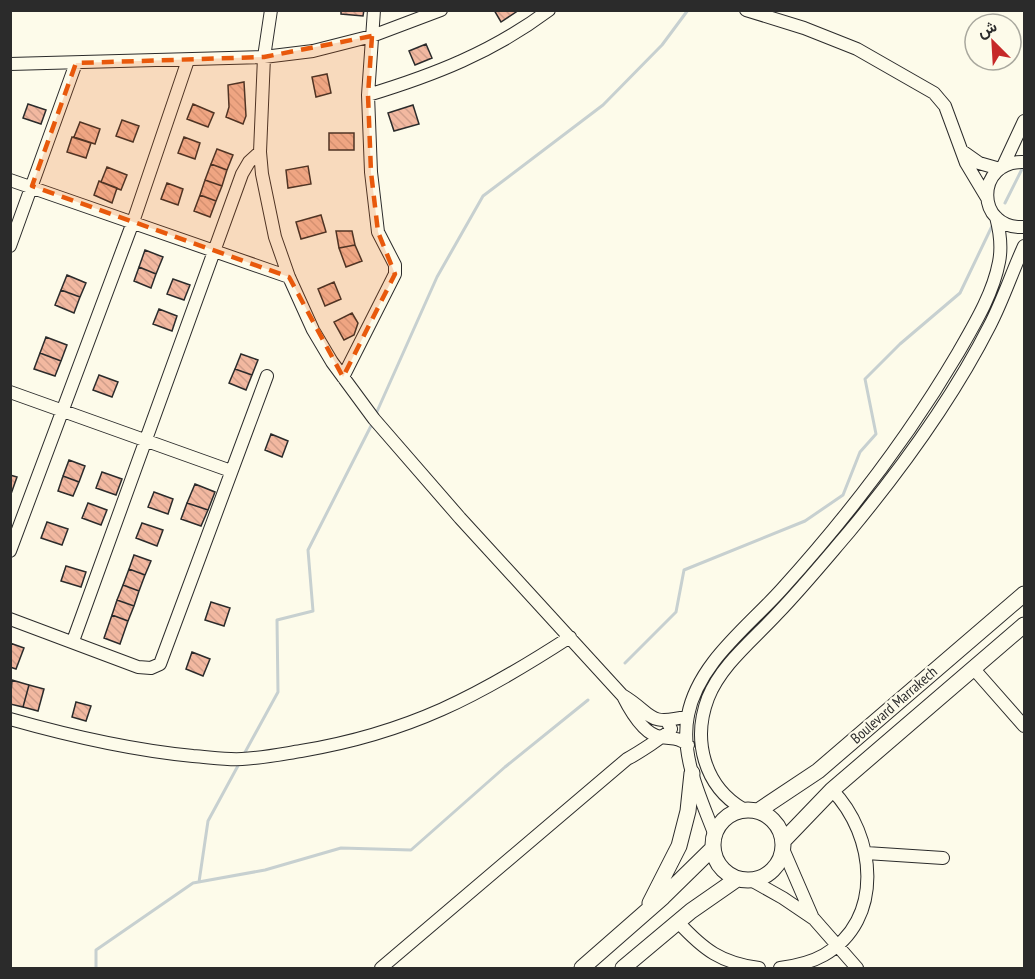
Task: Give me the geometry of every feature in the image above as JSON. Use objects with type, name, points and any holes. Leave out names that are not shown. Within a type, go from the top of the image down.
[{"type":"main road","name":"Boulevard Marrakech","points":[[582,969],[646,912],[713,841],[722,820],[729,815],[751,810],[818,771],[1024,594]]},
{"type":"main road","name":"Boulevard Marrakech","points":[[623,969],[704,901],[744,880],[769,873],[780,859],[783,845],[832,790],[1024,625]]},
{"type":"main road","points":[[646,912],[679,846],[688,811],[692,773]]},
{"type":"main road","points":[[751,810],[766,814],[778,825],[783,845]]},
{"type":"main road","points":[[713,841],[718,864],[723,871],[744,880]]},
{"type":"street","points":[[271,10],[264,57],[260,152],[269,216],[289,277],[313,330],[343,377],[374,419],[460,518],[622,695],[631,711],[649,732],[662,738],[674,737],[688,745]]},
{"type":"street","points":[[343,377],[395,274],[396,266],[378,232],[371,172],[368,95],[374,10]]},
{"type":"street","points":[[10,64],[264,57],[313,51],[372,36],[441,10]]},
{"type":"street","points":[[368,95],[424,78],[471,58],[509,38],[549,10]]},
{"type":"street","points":[[746,10],[804,28],[857,49],[934,93],[945,106],[972,175],[987,198]]},
{"type":"street","points":[[10,550],[133,222],[188,60]]},
{"type":"street","points":[[10,246],[76,63]]},
{"type":"street","points":[[1024,121],[1002,167],[991,178],[987,198],[988,205],[996,217],[1006,225],[1024,228]]},
{"type":"street","points":[[961,150],[979,163],[1002,167],[1024,162]]},
{"type":"street","points":[[73,641],[242,174],[249,162],[260,152]]},
{"type":"street","points":[[10,180],[289,277]]},
{"type":"street","points":[[713,841],[692,773],[688,745],[688,716],[697,689],[710,666],[795,574],[868,487],[900,444],[951,364],[980,312],[997,272],[1001,245],[996,217]]},
{"type":"street","points":[[751,810],[730,801],[717,787],[704,761],[702,720],[713,688],[729,665],[849,531],[920,440],[954,388],[989,326],[1024,246]]},
{"type":"street","points":[[10,619],[143,668],[151,668],[160,664],[267,376]]},
{"type":"street","points":[[10,392],[231,471]]},
{"type":"street","points":[[10,719],[126,748],[242,759],[266,756],[357,740],[413,723],[441,712],[491,686],[570,637]]},
{"type":"street","points":[[973,668],[1024,726]]},
{"type":"street","points":[[381,969],[627,759],[670,732],[669,723],[646,714],[634,702],[622,695]]},
{"type":"street","points":[[627,759],[649,732],[665,721],[688,716]]},
{"type":"street","points":[[780,969],[810,962],[837,946],[853,925],[863,902],[868,878],[866,853],[855,819],[832,790]]},
{"type":"street","points":[[783,845],[814,919]]},
{"type":"street","points":[[866,853],[943,858]]},
{"type":"street","points":[[744,880],[781,897],[814,919],[857,969]]},
{"type":"street","points":[[678,922],[702,945],[731,966],[759,969]]},
{"type":"highlighted area","points":[[372,36],[368,95],[371,172],[378,232],[395,274],[343,377],[289,277],[32,186],[76,63],[264,57]]},
{"type":"building","points":[[341,10],[364,10],[363,16],[341,14]]},
{"type":"building","points":[[494,10],[519,10],[501,22]]},
{"type":"building","points":[[426,44],[432,58],[415,65],[409,51]]},
{"type":"building","points":[[327,74],[331,93],[316,97],[312,77]]},
{"type":"building","points":[[244,82],[246,116],[243,124],[226,117],[229,107],[228,85]]},
{"type":"building","points":[[28,104],[46,110],[41,124],[23,118]]},
{"type":"building","points":[[193,104],[214,113],[208,127],[187,119]]},
{"type":"building","points":[[413,105],[419,124],[394,131],[388,113]]},
{"type":"building","points":[[122,120],[139,126],[133,142],[116,136]]},
{"type":"building","points":[[80,122],[100,129],[95,144],[74,137]]},
{"type":"building","points":[[329,133],[354,133],[354,150],[329,150]]},
{"type":"building","points":[[72,137],[91,143],[86,158],[67,152]]},
{"type":"building","points":[[184,137],[200,143],[195,159],[178,153]]},
{"type":"building","points":[[217,149],[233,155],[227,170],[211,164]]},
{"type":"building","points":[[211,164],[227,170],[222,186],[205,180]]},
{"type":"building","points":[[308,166],[311,184],[288,188],[286,170]]},
{"type":"building","points":[[107,167],[127,175],[121,190],[101,182]]},
{"type":"building","points":[[205,180],[222,186],[216,201],[200,195]]},
{"type":"building","points":[[99,181],[117,188],[112,203],[94,195]]},
{"type":"building","points":[[167,183],[183,189],[178,205],[161,199]]},
{"type":"building","points":[[200,195],[216,201],[210,217],[194,211]]},
{"type":"building","points":[[321,215],[326,232],[301,239],[296,222]]},
{"type":"building","points":[[336,231],[352,231],[355,245],[339,248]]},
{"type":"building","points":[[355,245],[362,261],[346,267],[339,248]]},
{"type":"building","points":[[145,250],[163,257],[156,274],[139,267]]},
{"type":"building","points":[[139,267],[156,274],[151,288],[134,281]]},
{"type":"building","points":[[67,275],[86,283],[80,297],[61,290]]},
{"type":"building","points":[[173,279],[190,285],[184,300],[167,294]]},
{"type":"building","points":[[334,282],[341,299],[325,306],[318,289]]},
{"type":"building","points":[[61,290],[80,297],[74,313],[55,305]]},
{"type":"building","points":[[159,309],[177,316],[172,331],[153,324]]},
{"type":"building","points":[[352,313],[358,323],[354,335],[344,340],[334,322]]},
{"type":"building","points":[[46,337],[67,345],[61,361],[40,353]]},
{"type":"building","points":[[40,353],[61,361],[55,376],[34,369]]},
{"type":"building","points":[[241,354],[258,360],[252,375],[235,369]]},
{"type":"building","points":[[235,369],[252,375],[246,390],[229,383]]},
{"type":"building","points":[[99,375],[118,382],[112,397],[93,390]]},
{"type":"building","points":[[271,434],[288,441],[282,457],[265,450]]},
{"type":"building","points":[[69,460],[85,466],[79,482],[63,476]]},
{"type":"building","points":[[102,472],[122,479],[116,495],[96,488]]},
{"type":"building","points":[[10,475],[17,477],[11,494],[10,494]]},
{"type":"building","points":[[63,476],[79,482],[73,496],[58,491]]},
{"type":"building","points":[[195,484],[215,492],[208,510],[187,503]]},
{"type":"building","points":[[154,492],[173,499],[168,514],[148,507]]},
{"type":"building","points":[[88,503],[107,510],[101,525],[82,518]]},
{"type":"building","points":[[187,503],[208,510],[201,526],[181,519]]},
{"type":"building","points":[[47,522],[68,529],[62,545],[41,538]]},
{"type":"building","points":[[142,523],[163,530],[157,546],[136,538]]},
{"type":"building","points":[[134,555],[151,561],[145,575],[129,569]]},
{"type":"building","points":[[66,566],[86,572],[81,587],[61,581]]},
{"type":"building","points":[[129,569],[145,575],[139,591],[123,585]]},
{"type":"building","points":[[123,585],[139,591],[134,606],[117,600]]},
{"type":"building","points":[[117,600],[134,606],[128,621],[112,615]]},
{"type":"building","points":[[211,602],[230,608],[224,626],[205,620]]},
{"type":"building","points":[[112,615],[128,621],[120,644],[104,638]]},
{"type":"building","points":[[10,643],[24,648],[16,669],[10,667]]},
{"type":"building","points":[[192,652],[210,659],[203,676],[186,669]]},
{"type":"building","points":[[12,680],[29,685],[23,707],[10,704]]},
{"type":"building","points":[[29,685],[44,689],[38,711],[23,707]]},
{"type":"building","points":[[76,702],[91,706],[86,721],[72,717]]},
{"type":"waterway","points":[[375,416],[437,277],[483,196],[603,105],[662,45],[688,10]]},
{"type":"waterway","points":[[1005,203],[1023,167]]},
{"type":"waterway","points":[[625,663],[676,612],[684,570],[805,521],[843,495],[860,452],[876,434],[865,379],[900,344],[960,293],[993,224]]},
{"type":"waterway","points":[[243,756],[278,692],[277,620],[313,611],[308,550],[373,422]]},
{"type":"waterway","points":[[96,968],[96,950],[193,883],[265,870],[341,848],[411,850],[505,767],[588,700]]},
{"type":"waterway","points":[[199,882],[208,821],[240,762]]}]
